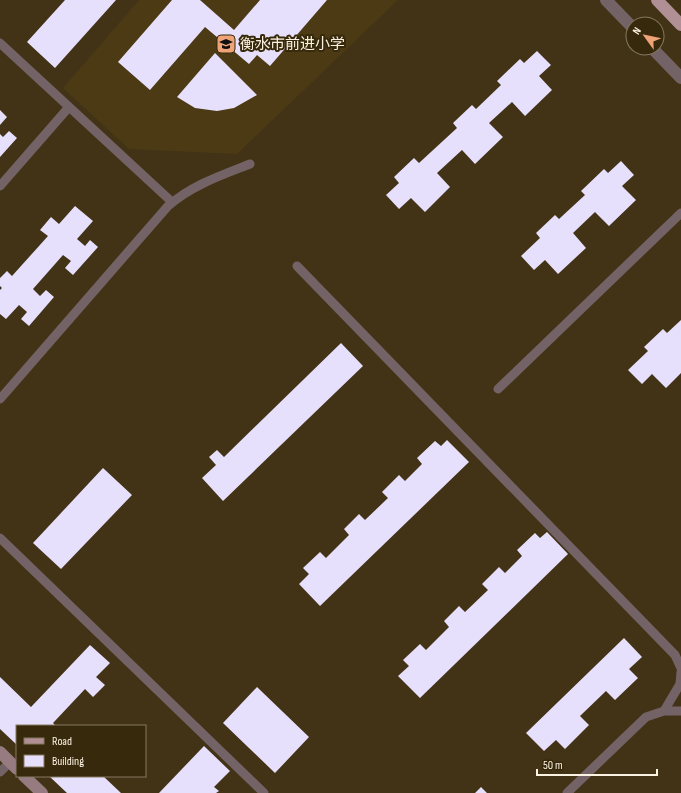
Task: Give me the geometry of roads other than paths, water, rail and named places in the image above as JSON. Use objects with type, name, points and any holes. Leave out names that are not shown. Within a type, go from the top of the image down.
[{"type":"main road","points":[[657,0],[681,25]]},
{"type":"street","points":[[606,0],[625,20]]},
{"type":"street","points":[[660,56],[681,78]]},
{"type":"street","points":[[0,752],[13,765]]},
{"type":"street","points":[[25,777],[42,793]]},
{"type":"lane","points":[[0,43],[172,202]]},
{"type":"lane","points":[[0,186],[69,107]]},
{"type":"lane","points":[[0,399],[172,202],[182,194],[207,181],[250,164]]},
{"type":"lane","points":[[498,389],[681,213]]},
{"type":"lane","points":[[297,266],[670,649],[675,655],[681,668]]},
{"type":"lane","points":[[0,538],[264,793]]},
{"type":"lane","points":[[664,711],[680,684],[681,672]]},
{"type":"lane","points":[[567,793],[646,717],[664,711],[681,711]]},
{"type":"lane","points":[[0,772],[13,765]]},
{"type":"place","name":"衡水市前进小学","points":[[226,44]]}]
